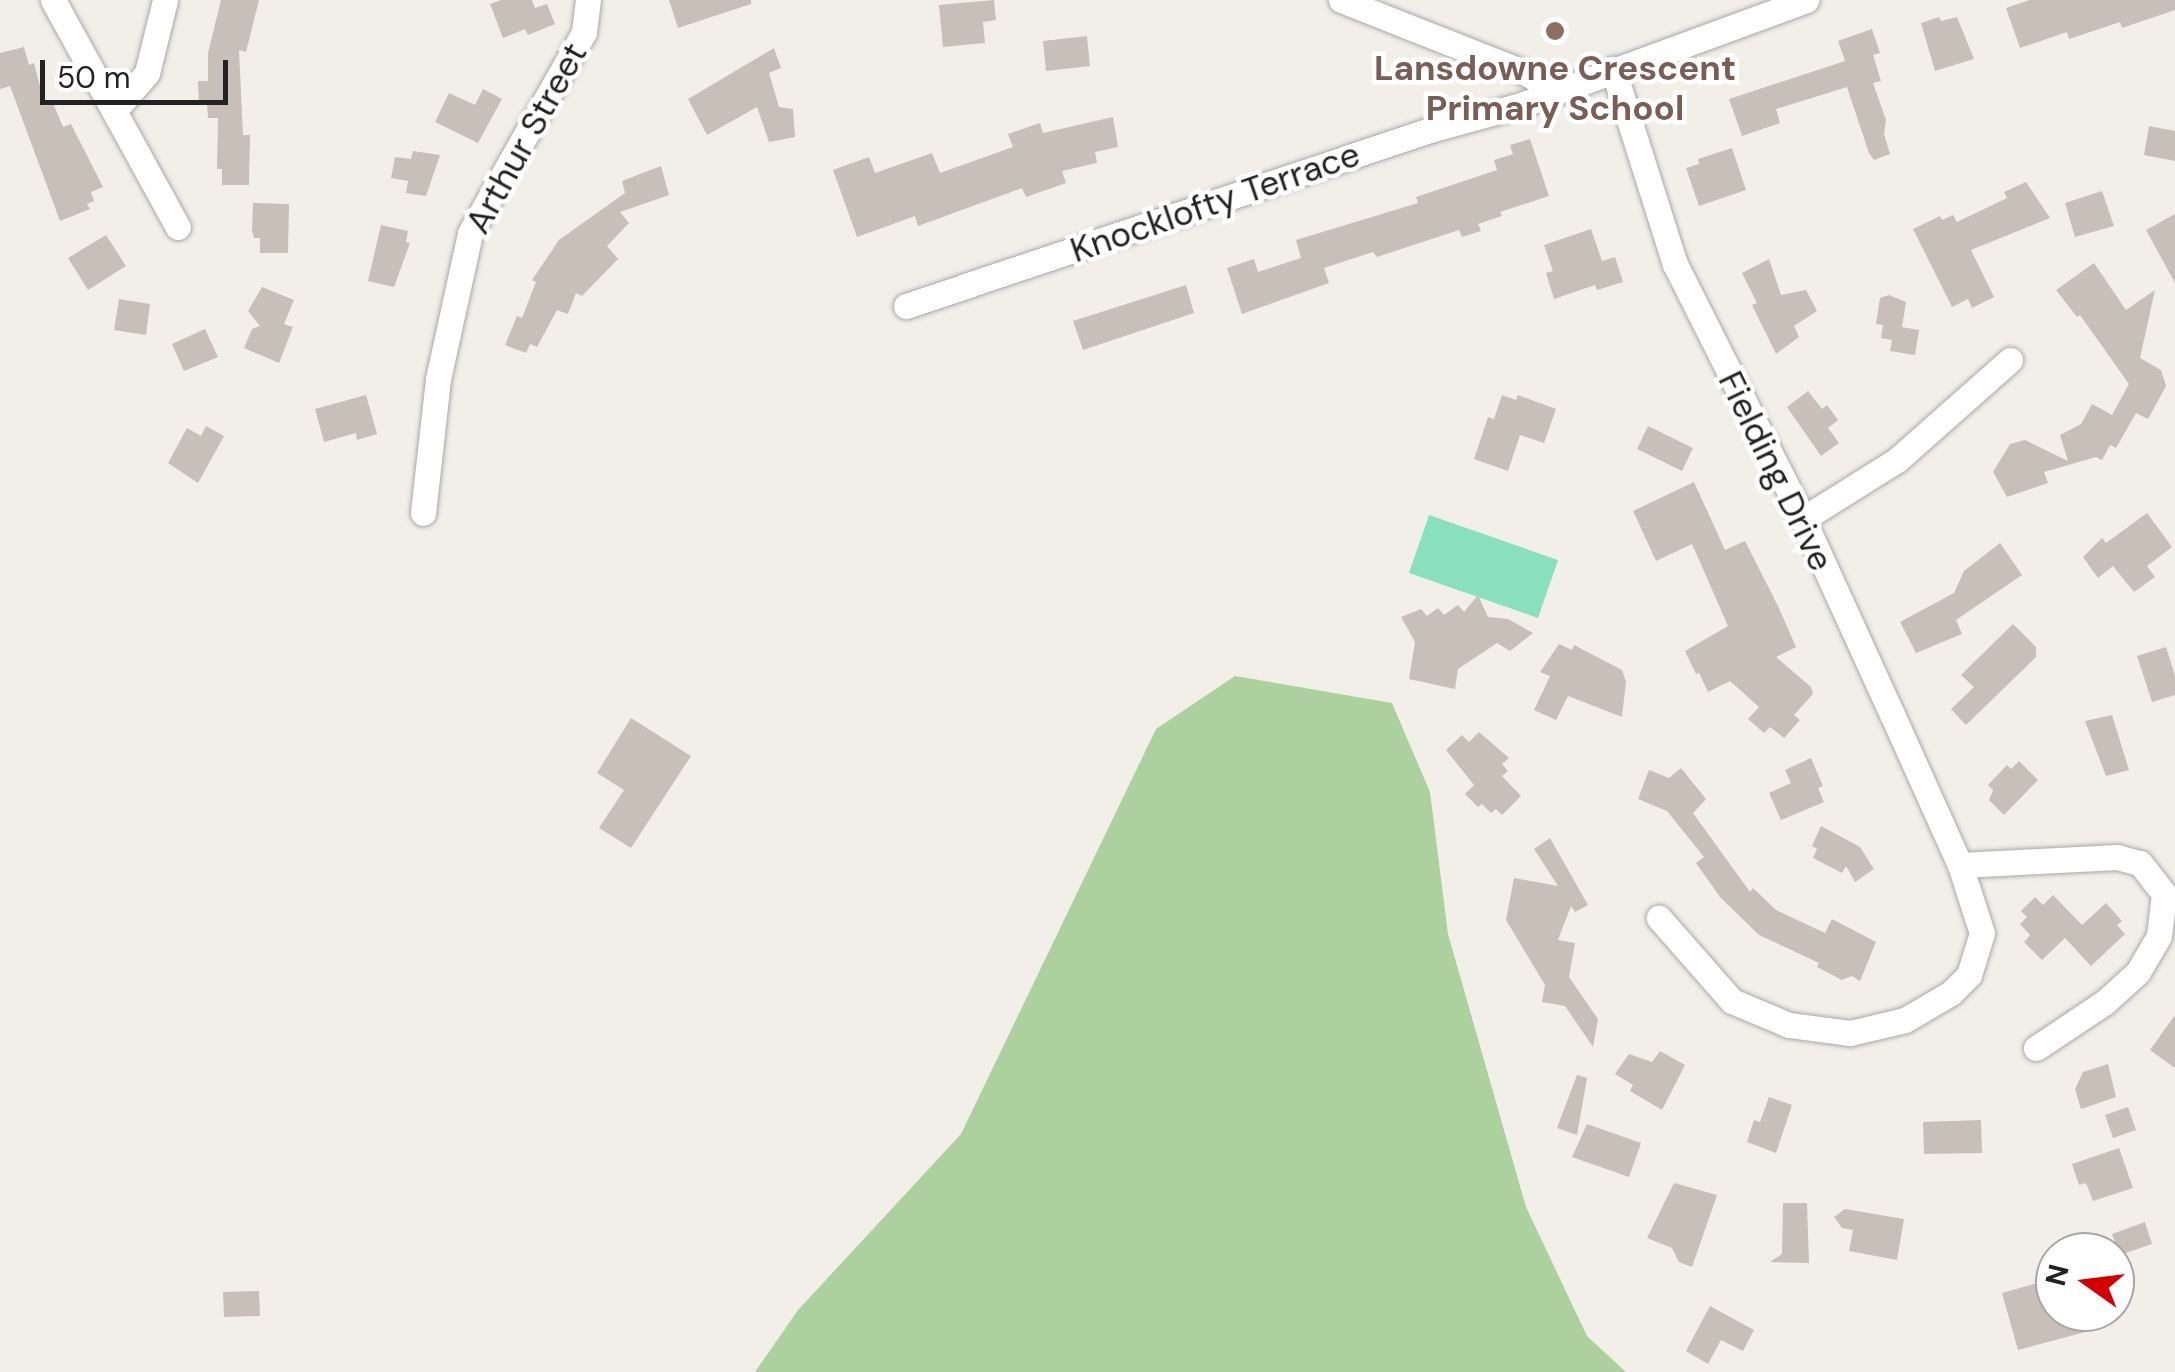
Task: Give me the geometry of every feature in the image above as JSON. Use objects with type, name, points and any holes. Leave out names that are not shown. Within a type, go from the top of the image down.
[{"type":"street","points":[[53,0],[178,227]]},
{"type":"street","points":[[114,110],[147,73],[165,0]]},
{"type":"street","name":"Arthur Street","points":[[424,513],[438,379],[470,232],[584,32],[588,0]]},
{"type":"street","points":[[1341,0],[1528,74],[1556,92]]},
{"type":"street","name":"Knocklofty Terrace","points":[[906,306],[1259,186],[1556,92],[1806,0]]},
{"type":"street","name":"Fielding Drive","points":[[1612,69],[1675,264],[1802,519],[1960,865],[1982,933],[1969,975],[1930,1008],[1850,1033],[1789,1025],[1732,1001],[1660,918]]},
{"type":"street","points":[[1802,519],[1897,460],[2010,360]]},
{"type":"street","points":[[1960,865],[2117,857],[2140,864],[2164,894],[2159,936],[2138,972],[2105,1002],[2036,1048]]},
{"type":"green space","points":[[1429,515],[1558,560],[1538,618],[1409,573]]},
{"type":"green space","points":[[1235,676],[1392,703],[1430,792],[1448,934],[1526,1207],[1587,1336],[1626,1372],[755,1372],[798,1310],[961,1134],[1156,729]]},
{"type":"building","points":[[221,0],[259,0],[246,52],[239,50],[243,135],[250,135],[249,185],[222,185],[222,169],[217,169],[218,118],[208,118],[207,104],[199,105],[198,81],[208,81],[208,53]]},
{"type":"building","points":[[532,0],[535,8],[547,4],[555,24],[528,35],[525,29],[503,38],[490,4]]},
{"type":"building","points":[[669,0],[751,0],[751,4],[678,28]]},
{"type":"building","points":[[994,0],[996,20],[983,22],[985,43],[943,47],[939,5]]},
{"type":"building","points":[[2030,0],[2175,0],[2175,10],[2122,28],[2120,22],[2069,39],[2067,32],[2020,48],[2006,8]]},
{"type":"building","points":[[1939,17],[1941,21],[1957,17],[1974,59],[1935,71],[1921,23]]},
{"type":"building","points":[[1872,29],[1880,53],[1873,55],[1881,81],[1873,83],[1886,120],[1884,134],[1890,154],[1874,160],[1869,153],[1847,87],[1776,109],[1780,123],[1742,136],[1729,99],[1845,61],[1838,41]]},
{"type":"building","points":[[1087,36],[1090,66],[1046,71],[1043,41]]},
{"type":"building","points":[[24,47],[29,65],[34,63],[45,106],[53,103],[63,127],[71,124],[103,187],[91,192],[94,201],[87,204],[90,209],[60,221],[10,86],[0,89],[0,53]]},
{"type":"building","points":[[774,48],[781,68],[769,73],[779,107],[793,109],[795,137],[769,142],[757,107],[707,135],[688,99]]},
{"type":"building","points":[[483,89],[502,99],[478,143],[435,122],[449,93],[475,105]]},
{"type":"building","points":[[1113,117],[1118,147],[1095,152],[1097,163],[1062,171],[1066,183],[1026,197],[1022,188],[918,226],[915,216],[857,237],[833,170],[869,157],[875,173],[932,153],[940,173],[1013,147],[1008,134],[1040,123],[1043,133]]},
{"type":"building","points":[[2149,126],[2175,131],[2175,161],[2144,155]]},
{"type":"building","points":[[1530,139],[1549,196],[1500,212],[1502,216],[1478,224],[1481,231],[1462,237],[1459,230],[1377,257],[1373,252],[1324,268],[1329,283],[1242,314],[1227,268],[1254,259],[1258,272],[1301,258],[1296,240],[1418,203],[1416,197],[1497,170],[1494,160],[1513,154],[1510,145]]},
{"type":"building","points":[[1732,148],[1746,190],[1699,206],[1686,168],[1699,164],[1698,159]]},
{"type":"building","points":[[413,151],[440,155],[426,196],[406,193],[408,181],[391,178],[395,157],[411,159]]},
{"type":"building","points":[[661,166],[669,195],[620,212],[629,223],[607,246],[618,259],[582,296],[576,293],[568,314],[557,310],[537,347],[530,344],[526,353],[505,345],[517,316],[522,318],[536,282],[532,280],[559,240],[625,193],[622,181]]},
{"type":"building","points":[[2026,182],[2050,218],[1971,250],[1994,297],[1972,308],[1968,299],[1952,307],[1913,229],[1940,216],[1942,220],[1953,215],[1957,222],[2007,198],[2004,192]]},
{"type":"building","points":[[2102,191],[2114,226],[2075,237],[2065,203]]},
{"type":"building","points":[[253,203],[289,204],[288,253],[260,253],[260,238],[254,238],[252,231]]},
{"type":"building","points":[[2175,214],[2175,283],[2146,230]]},
{"type":"building","points":[[381,225],[408,231],[406,242],[410,243],[394,287],[368,281]]},
{"type":"building","points":[[1591,229],[1602,261],[1615,257],[1623,282],[1597,290],[1595,285],[1554,299],[1546,273],[1553,271],[1544,245]]},
{"type":"building","points":[[106,235],[126,266],[88,290],[68,258]]},
{"type":"building","points":[[1769,259],[1781,295],[1806,290],[1817,311],[1794,326],[1799,337],[1776,354],[1752,305],[1757,303],[1742,273]]},
{"type":"building","points":[[2094,263],[2126,310],[2155,290],[2140,358],[2161,370],[2166,386],[2148,419],[2136,413],[2116,448],[2110,445],[2102,460],[2096,457],[2044,472],[2048,483],[2007,497],[1993,472],[2010,444],[2025,440],[2068,461],[2060,435],[2081,424],[2092,404],[2112,415],[2129,384],[2080,315],[2077,317],[2056,290]]},
{"type":"building","points":[[1186,285],[1194,313],[1083,350],[1073,321]]},
{"type":"building","points":[[262,287],[294,300],[284,324],[293,327],[279,363],[244,348],[252,329],[260,326],[248,311]]},
{"type":"building","points":[[1889,295],[1906,302],[1902,327],[1919,330],[1915,355],[1890,351],[1892,340],[1881,338],[1883,325],[1876,324],[1880,298]]},
{"type":"building","points":[[119,299],[150,304],[146,335],[114,330]]},
{"type":"building","points":[[205,329],[218,357],[184,371],[172,344]]},
{"type":"building","points":[[1808,391],[1822,409],[1827,405],[1838,420],[1828,428],[1839,443],[1821,456],[1787,407]]},
{"type":"building","points":[[366,395],[377,434],[357,440],[356,433],[324,442],[315,409]]},
{"type":"building","points":[[1502,395],[1516,400],[1518,395],[1556,409],[1544,443],[1520,435],[1508,471],[1474,459],[1488,417],[1494,419]]},
{"type":"building","points":[[206,426],[224,436],[198,483],[168,463],[187,428],[201,436]]},
{"type":"building","points":[[1648,426],[1693,448],[1682,471],[1637,449]]},
{"type":"building","points":[[1694,482],[1725,550],[1745,541],[1778,606],[1796,647],[1776,657],[1811,687],[1813,694],[1794,715],[1800,720],[1784,738],[1770,727],[1764,733],[1748,719],[1759,707],[1730,681],[1708,692],[1699,673],[1696,674],[1685,651],[1728,626],[1692,544],[1656,561],[1633,511]]},
{"type":"building","points":[[2147,513],[2172,547],[2147,566],[2155,577],[2134,592],[2113,566],[2098,578],[2083,557],[2102,538],[2106,543]]},
{"type":"building","points":[[2000,543],[2022,575],[1956,620],[1962,634],[1916,653],[1900,622],[1954,593],[1964,571]]},
{"type":"building","points":[[1478,595],[1488,617],[1508,619],[1533,633],[1510,651],[1497,643],[1458,669],[1455,689],[1409,679],[1415,642],[1401,617],[1421,609],[1427,616],[1438,608],[1444,615],[1458,605],[1464,612]]},
{"type":"building","points":[[2013,624],[2036,647],[2036,657],[1966,725],[1951,709],[1974,687],[1961,675]]},
{"type":"building","points":[[1559,644],[1572,650],[1574,645],[1622,670],[1626,682],[1622,717],[1568,696],[1556,720],[1534,710],[1550,676],[1540,672]]},
{"type":"building","points":[[2166,647],[2175,676],[2175,695],[2152,702],[2137,656]]},
{"type":"building","points":[[2112,715],[2129,770],[2106,776],[2085,721]]},
{"type":"building","points":[[631,718],[691,756],[631,848],[599,828],[624,790],[597,773]]},
{"type":"building","points":[[1479,732],[1509,758],[1502,764],[1508,771],[1502,776],[1521,796],[1502,815],[1496,809],[1491,813],[1482,804],[1478,807],[1465,794],[1474,785],[1446,750],[1462,735],[1469,742]]},
{"type":"building","points":[[1811,758],[1823,786],[1818,788],[1824,802],[1781,820],[1769,793],[1791,783],[1785,770]]},
{"type":"building","points":[[2019,761],[2038,780],[2004,815],[1989,800],[1993,790],[1988,785],[2007,765],[2011,769]]},
{"type":"building","points":[[1681,768],[1706,799],[1693,813],[1750,892],[1753,888],[1776,910],[1825,933],[1832,919],[1876,942],[1860,981],[1852,976],[1842,980],[1817,967],[1819,963],[1759,935],[1720,897],[1696,863],[1704,857],[1667,811],[1638,799],[1649,770],[1669,778]]},
{"type":"building","points":[[1821,826],[1860,847],[1874,869],[1855,882],[1846,866],[1842,873],[1813,858],[1817,849],[1812,846]]},
{"type":"building","points":[[1550,838],[1588,905],[1575,912],[1571,906],[1558,940],[1575,943],[1569,977],[1598,1019],[1593,1047],[1565,1006],[1542,1002],[1545,985],[1506,920],[1514,878],[1558,886],[1534,849]]},
{"type":"building","points":[[2053,895],[2082,925],[2106,903],[2122,921],[2117,925],[2125,934],[2091,966],[2065,938],[2042,960],[2024,942],[2030,935],[2020,924],[2027,917],[2021,911],[2035,897],[2043,905]]},
{"type":"building","points":[[2175,1015],[2175,1068],[2150,1050]]},
{"type":"building","points":[[1660,1051],[1685,1065],[1662,1110],[1630,1091],[1633,1085],[1615,1074],[1629,1054],[1652,1062]]},
{"type":"building","points":[[2108,1064],[2116,1097],[2081,1109],[2075,1089],[2083,1072]]},
{"type":"building","points":[[1577,1075],[1587,1078],[1577,1135],[1557,1128]]},
{"type":"building","points":[[1769,1097],[1792,1105],[1776,1153],[1747,1142],[1754,1120],[1760,1122]]},
{"type":"building","points":[[2128,1107],[2136,1130],[2113,1138],[2105,1115]]},
{"type":"building","points":[[1981,1120],[1982,1153],[1924,1154],[1923,1122]]},
{"type":"building","points":[[1587,1124],[1641,1143],[1629,1177],[1572,1157]]},
{"type":"building","points":[[2119,1148],[2133,1188],[2093,1201],[2086,1183],[2079,1185],[2072,1164]]},
{"type":"building","points":[[1674,1183],[1717,1195],[1692,1267],[1679,1262],[1672,1248],[1647,1238]]},
{"type":"building","points":[[1783,1203],[1807,1203],[1809,1263],[1770,1262],[1782,1254]]},
{"type":"building","points":[[1845,1209],[1904,1219],[1897,1260],[1849,1251],[1853,1230],[1842,1228],[1834,1217]]},
{"type":"building","points":[[2145,1222],[2152,1244],[2135,1250],[2135,1232],[2118,1232]]},
{"type":"building","points":[[2035,1284],[2035,1332],[2085,1332],[2018,1350],[2002,1293]]},
{"type":"building","points":[[259,1291],[260,1316],[224,1317],[223,1292]]},
{"type":"building","points":[[1710,1306],[1754,1330],[1743,1351],[1721,1340],[1708,1364],[1686,1351]]},
{"type":"place","name":"Lansdowne Crescent Primary School","points":[[1555,31]]}]
